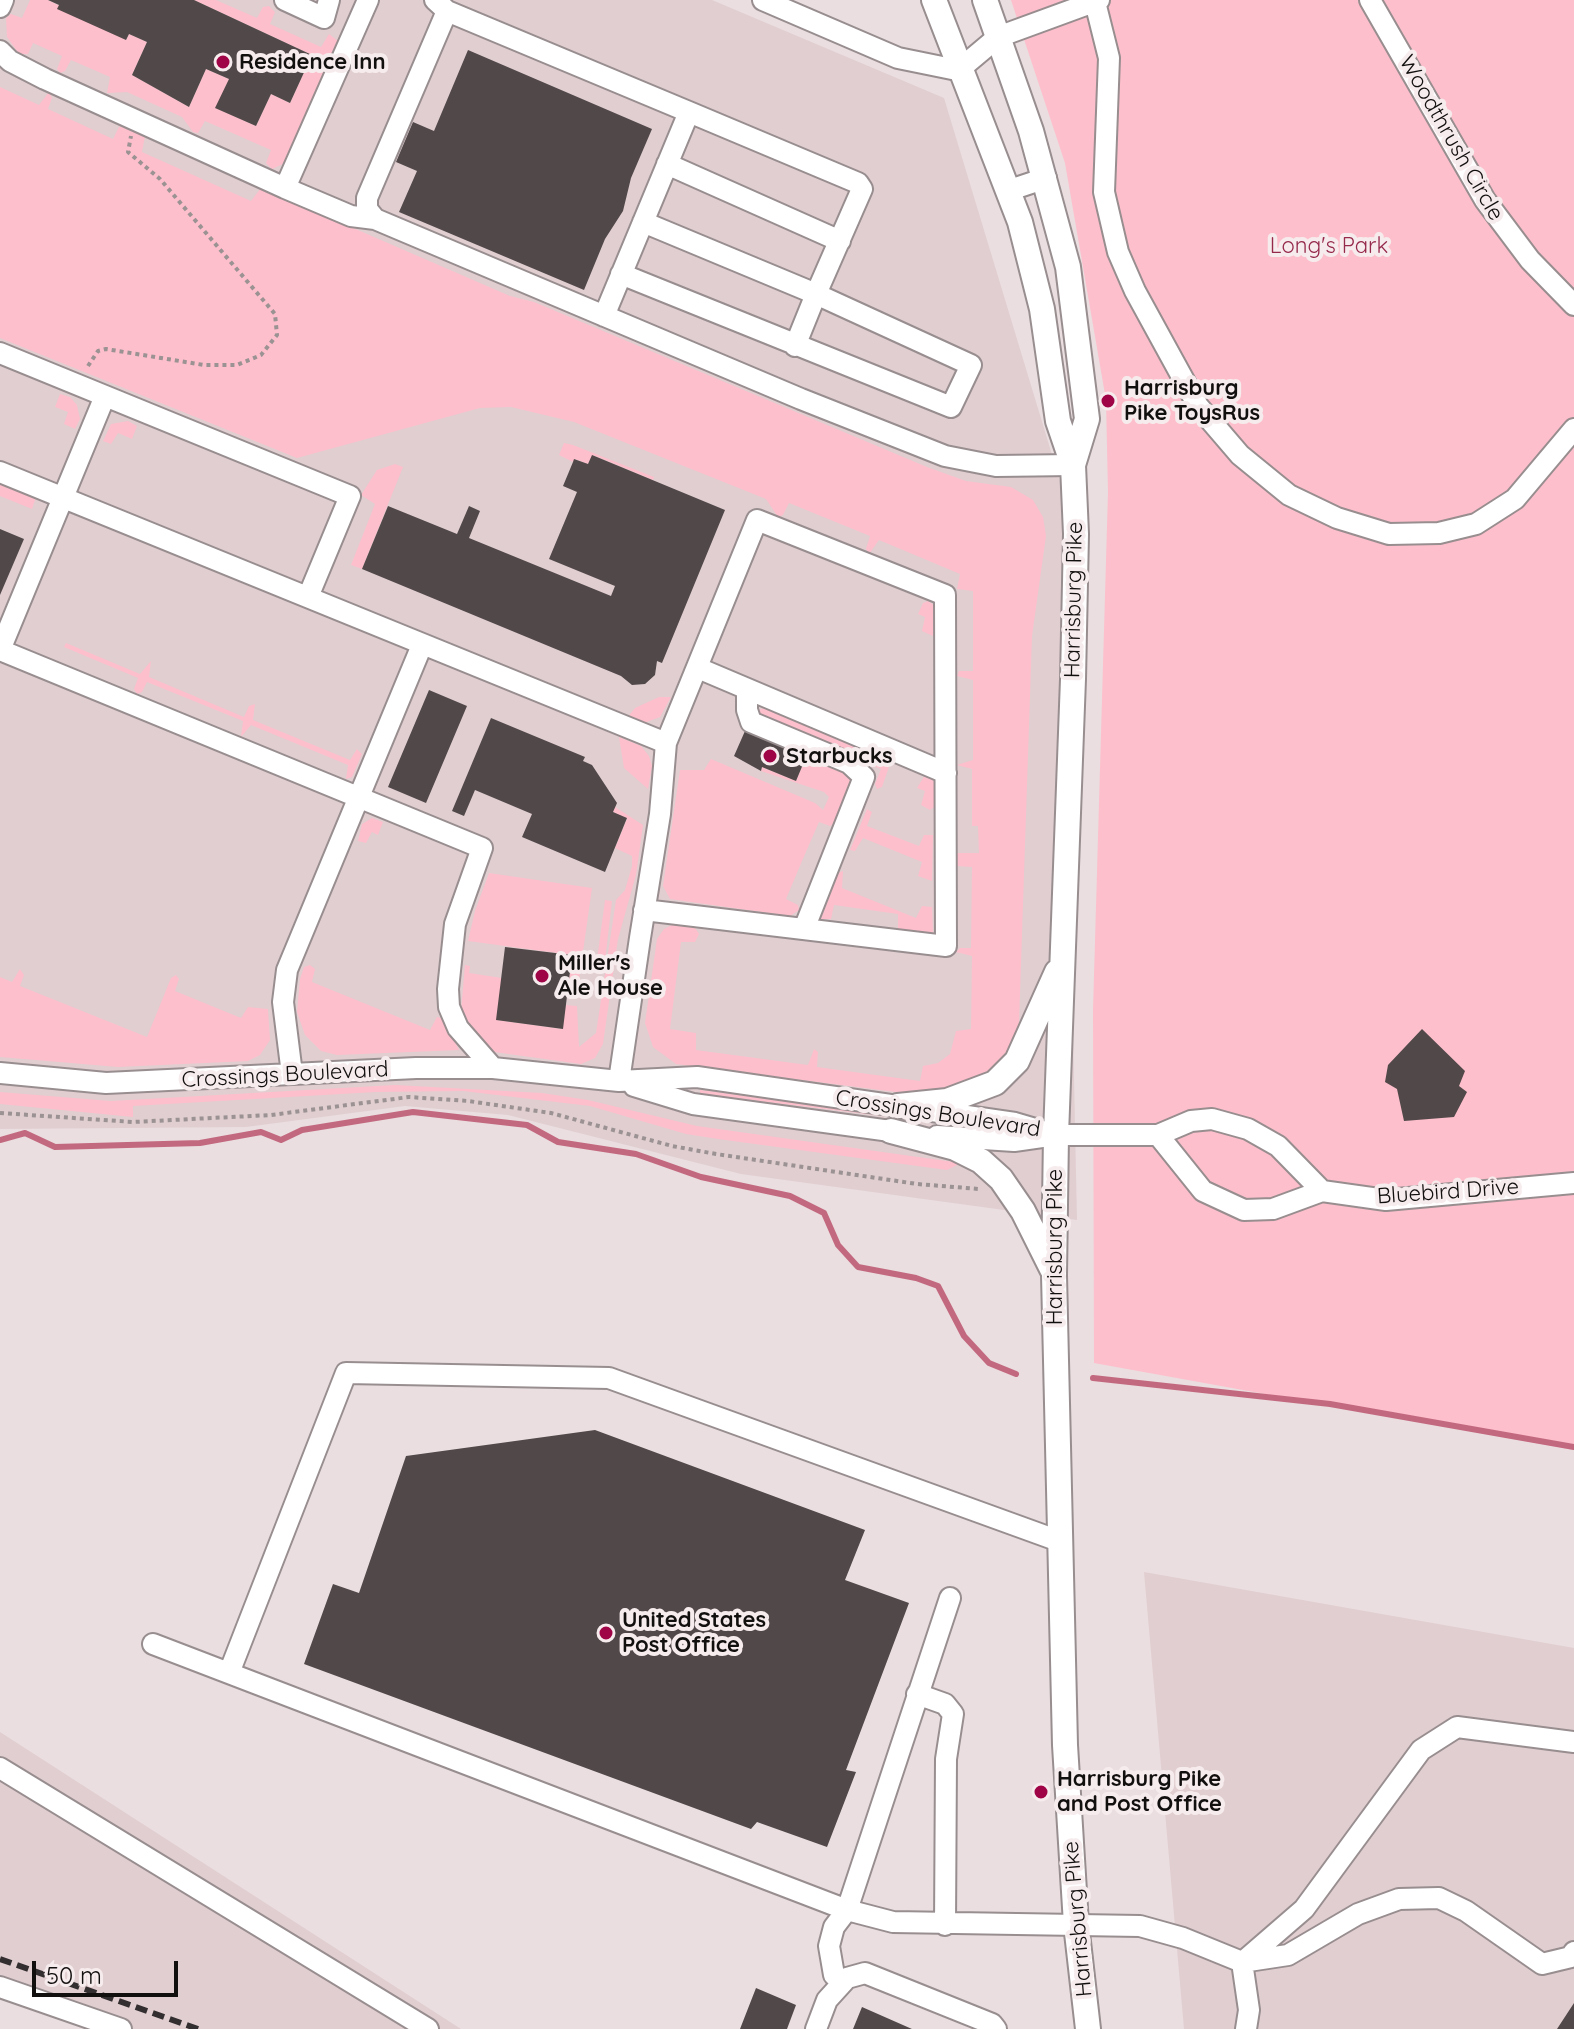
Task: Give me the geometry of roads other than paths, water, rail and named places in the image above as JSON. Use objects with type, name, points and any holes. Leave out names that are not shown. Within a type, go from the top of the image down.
[{"type":"main road","name":"Harrisburg Pike","points":[[934,0],[1010,190],[1042,309],[1058,421],[1073,465],[1076,534],[1073,679],[1056,1135],[1054,1275],[1065,1745],[1076,1924],[1088,2029]]},
{"type":"main road","name":"Harrisburg Pike","points":[[985,0],[1046,178],[1068,267],[1087,419],[1073,465]]},
{"type":"main road","points":[[898,1106],[947,1101],[976,1093],[1005,1074],[1029,1036],[1062,959]]},
{"type":"main road","points":[[891,1131],[955,1148],[981,1161],[1001,1179],[1023,1211],[1054,1275]]},
{"type":"street","points":[[0,7],[3,0]]},
{"type":"street","points":[[285,0],[326,9],[353,33]]},
{"type":"street","points":[[285,188],[368,0]]},
{"type":"street","points":[[763,0],[898,58],[941,68],[961,68],[998,37],[1097,1],[1109,58],[1104,192],[1118,252],[1135,291],[1198,406],[1248,462],[1289,495],[1362,528],[1389,534],[1439,533],[1476,524],[1515,499],[1574,429]]},
{"type":"street","name":"Woodthrush Circle","points":[[1370,0],[1485,200],[1530,260],[1574,305]]},
{"type":"street","points":[[375,219],[367,209],[367,198],[441,6],[858,183],[862,189],[795,346]]},
{"type":"street","points":[[0,51],[10,61],[45,79],[285,188],[351,216],[375,219],[945,456],[996,466],[1073,465]]},
{"type":"street","points":[[604,316],[689,112]]},
{"type":"street","points":[[667,164],[840,241]]},
{"type":"street","points":[[1010,190],[1046,178]]},
{"type":"street","points":[[621,274],[951,407],[971,365],[816,294],[643,222]]},
{"type":"street","points":[[0,353],[350,496],[308,597]]},
{"type":"street","points":[[105,396],[0,650],[482,848],[455,924],[449,970],[449,1007],[465,1038],[493,1068]]},
{"type":"street","points":[[0,472],[666,743]]},
{"type":"street","points":[[619,1081],[644,910],[660,814],[666,743],[757,520],[945,595],[946,946],[644,910]]},
{"type":"street","points":[[292,1074],[283,986],[422,645]]},
{"type":"street","points":[[698,668],[946,773]]},
{"type":"street","points":[[747,689],[747,710],[751,722],[859,768],[865,780],[804,929]]},
{"type":"street","name":"Crossings Boulevard","points":[[0,1073],[106,1083],[493,1068],[619,1081],[697,1077],[1015,1123],[1056,1135]]},
{"type":"street","name":"Crossings Boulevard","points":[[619,1081],[693,1104],[891,1131],[1014,1141],[1056,1135]]},
{"type":"street","points":[[1056,1135],[1158,1135],[1201,1118],[1228,1122],[1278,1146],[1322,1191]]},
{"type":"street","name":"Bluebird Drive","points":[[1158,1135],[1193,1182],[1230,1206],[1244,1210],[1273,1209],[1322,1191],[1386,1200],[1574,1183]]},
{"type":"street","points":[[229,1673],[346,1373],[609,1378],[1059,1541]]},
{"type":"street","points":[[842,1983],[834,1975],[829,1946],[834,1927],[847,1910],[950,1598]]},
{"type":"street","points":[[153,1644],[847,1910],[893,1922],[945,1925],[1121,1924],[1162,1931],[1242,1962],[1288,1955],[1358,1914],[1399,1899],[1439,1898],[1466,1911],[1542,1964],[1571,1957],[1574,1952]]},
{"type":"street","points":[[917,1694],[945,1704],[953,1714],[946,1759],[945,1925]]},
{"type":"street","points":[[1242,1962],[1304,1909],[1421,1750],[1457,1727],[1574,1742]]},
{"type":"street","points":[[0,1768],[428,2029]]},
{"type":"street","points":[[1242,1962],[1249,2010],[1246,2029]]},
{"type":"street","points":[[816,2029],[827,2000],[842,1983],[865,1973],[992,2024],[996,2029]]},
{"type":"street","points":[[0,1987],[121,2029]]},
{"type":"waterway","points":[[0,1140],[25,1133],[55,1147],[200,1143],[261,1132],[281,1140],[302,1130],[413,1112],[527,1125],[558,1142],[636,1154],[701,1177],[790,1196],[824,1213],[838,1245],[858,1267],[916,1278],[938,1286],[964,1336],[989,1363],[1016,1374]]},
{"type":"waterway","points":[[1093,1378],[1330,1404],[1574,1447]]},
{"type":"railway","points":[[0,1959],[198,2029]]},
{"type":"place","name":"Residence Inn","points":[[223,62]]},
{"type":"place","name":"Harrisburg Pike ToysRus","points":[[1108,401]]},
{"type":"place","name":"Starbucks","points":[[770,756]]},
{"type":"place","name":"Miller's Ale House","points":[[542,976]]},
{"type":"place","name":"United States Post Office","points":[[606,1633]]},
{"type":"place","name":"Harrisburg Pike and Post Office","points":[[1041,1792]]},
{"type":"park label","name":"Long's Park","points":[[1329,246]]}]
